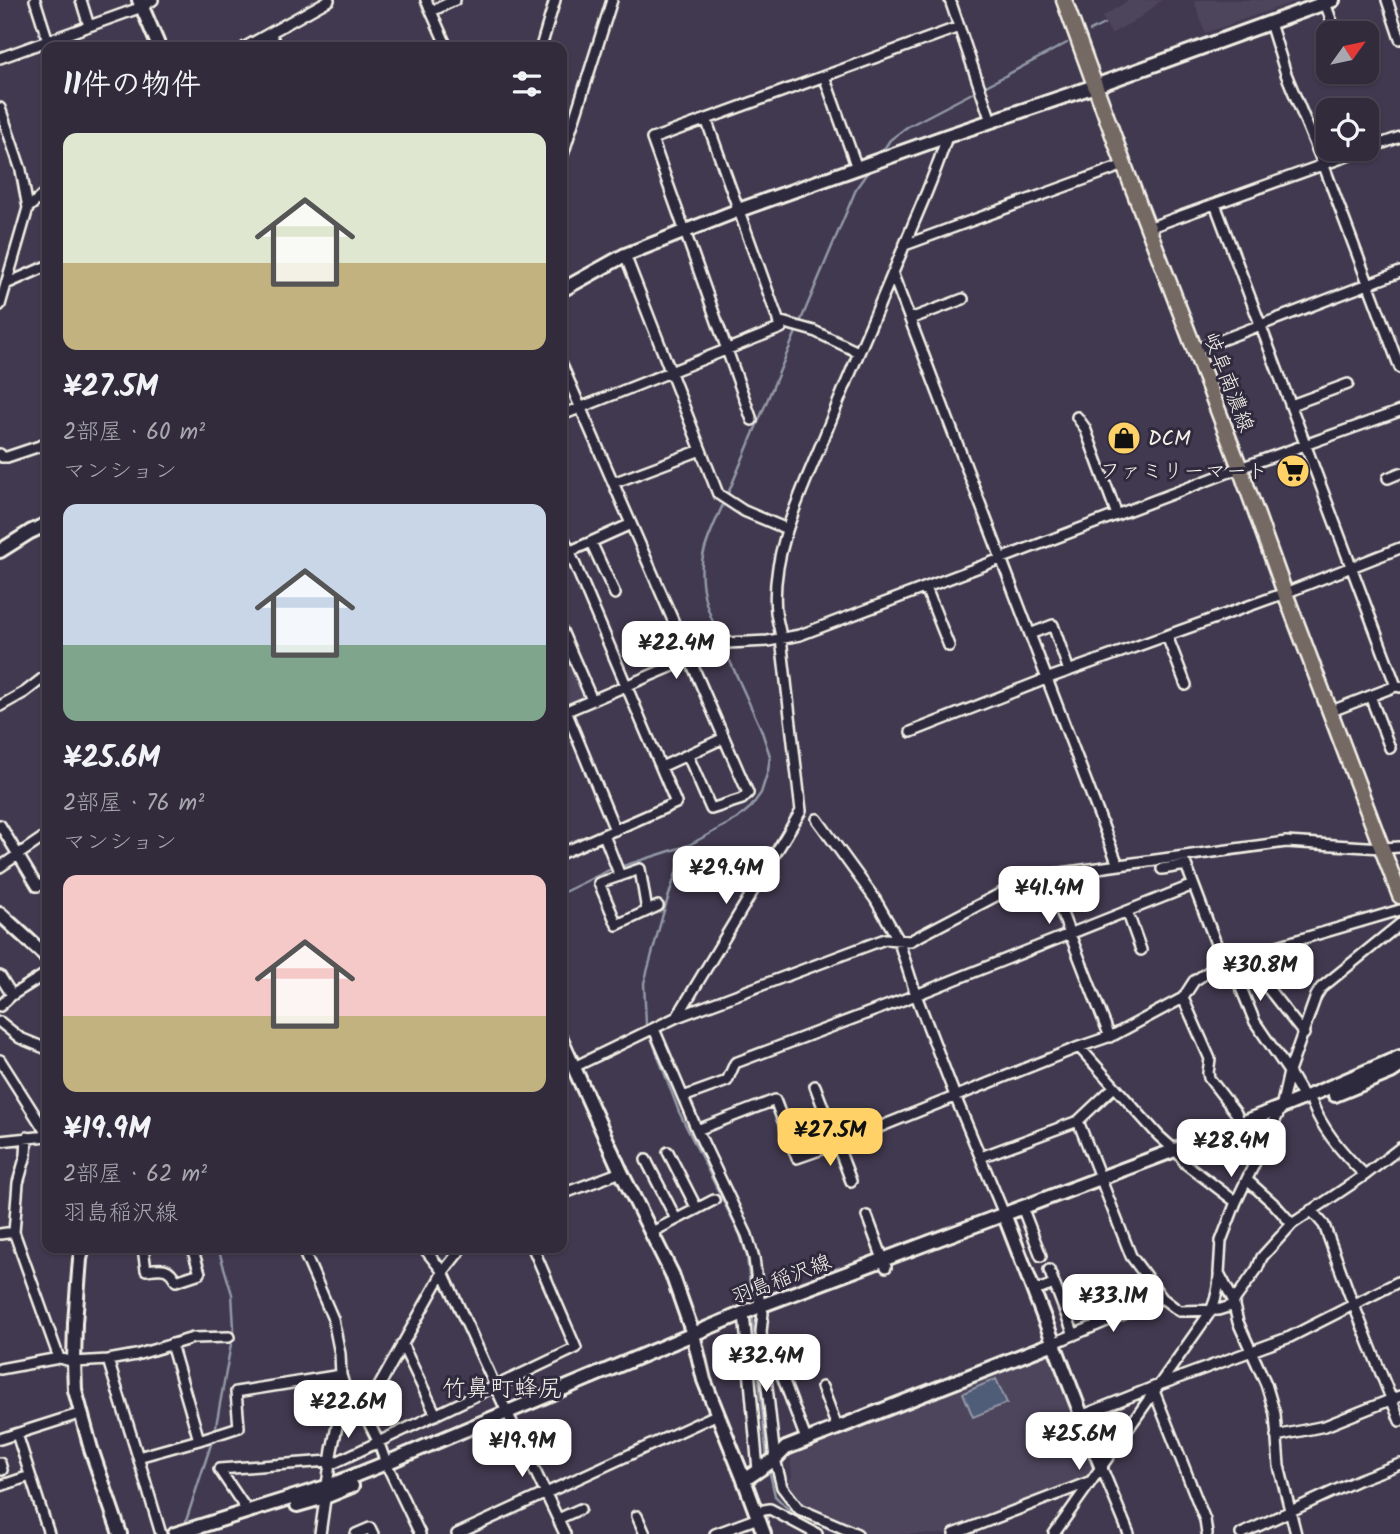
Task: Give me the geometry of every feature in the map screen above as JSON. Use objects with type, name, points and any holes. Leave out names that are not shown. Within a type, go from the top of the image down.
[{"type":"main road","name":"岐阜南濃線","points":[[1064,0],[1240,468],[1284,593],[1400,896]]},
{"type":"street","points":[[35,0],[48,41],[144,2],[157,42]]},
{"type":"street","points":[[81,0],[89,26]]},
{"type":"street","points":[[253,42],[329,0]]},
{"type":"street","points":[[426,0],[445,42]]},
{"type":"street","points":[[432,10],[456,0]]},
{"type":"street","points":[[542,42],[555,0]]},
{"type":"street","points":[[567,142],[612,0]]},
{"type":"street","points":[[950,0],[990,121]]},
{"type":"street","points":[[1387,0],[1400,39]]},
{"type":"street","points":[[567,286],[625,255],[739,210],[1329,1],[1333,21]]},
{"type":"street","points":[[1270,23],[1286,74],[1324,166],[1400,368]]},
{"type":"street","points":[[752,421],[652,139],[959,27]]},
{"type":"street","points":[[270,33],[274,42]]},
{"type":"street","points":[[0,58],[42,43]]},
{"type":"street","points":[[824,76],[858,168]]},
{"type":"street","points":[[0,108],[21,170],[28,208],[0,305]]},
{"type":"street","points":[[567,412],[781,328],[706,119]]},
{"type":"street","points":[[677,1017],[801,811],[776,611],[776,580],[787,529],[858,352],[941,158],[947,136]]},
{"type":"street","points":[[1148,228],[1400,137]]},
{"type":"street","points":[[905,245],[1124,165]]},
{"type":"street","points":[[28,208],[42,195]]},
{"type":"street","points":[[1215,204],[1398,687],[1329,712]]},
{"type":"street","points":[[625,255],[718,494],[744,511],[787,529]]},
{"type":"street","points":[[6,284],[42,268]]},
{"type":"street","points":[[1195,350],[1400,272]]},
{"type":"street","points":[[893,275],[1118,866]]},
{"type":"street","points":[[910,319],[963,299]]},
{"type":"street","points":[[778,321],[814,331],[858,352]]},
{"type":"street","points":[[567,376],[748,793],[742,799],[711,809],[688,755]]},
{"type":"street","points":[[1291,405],[1348,384]]},
{"type":"street","points":[[567,711],[727,643],[768,641],[800,635],[1240,468],[1400,411]]},
{"type":"street","points":[[1077,417],[1085,428],[1117,515]]},
{"type":"street","points":[[0,454],[6,457],[42,445]]},
{"type":"street","points":[[613,483],[701,450]]},
{"type":"street","points":[[1388,478],[1400,473]]},
{"type":"street","points":[[567,553],[631,524]]},
{"type":"street","points":[[0,551],[42,526]]},
{"type":"street","points":[[591,542],[615,594]]},
{"type":"street","points":[[911,732],[1400,548]]},
{"type":"street","points":[[567,555],[676,803],[567,851]]},
{"type":"street","points":[[926,588],[948,646]]},
{"type":"street","points":[[1030,634],[1053,625],[1069,671]]},
{"type":"street","points":[[1167,636],[1186,685]]},
{"type":"street","points":[[567,642],[592,700]]},
{"type":"street","points":[[0,706],[42,679]]},
{"type":"street","points":[[1370,696],[1390,748]]},
{"type":"street","points":[[567,719],[615,830]]},
{"type":"street","points":[[661,767],[724,738]]},
{"type":"street","points":[[817,819],[875,899],[898,939],[916,995],[955,1096],[1006,1217],[1129,1534]]},
{"type":"street","points":[[0,825],[37,886],[42,885]]},
{"type":"street","points":[[604,835],[620,876]]},
{"type":"street","points":[[0,867],[42,838]]},
{"type":"street","points":[[764,1534],[761,1514],[744,1480],[704,1380],[694,1338],[672,1273],[568,1070],[677,1017],[885,939],[910,941],[1000,893],[1047,875],[1286,842],[1400,847]]},
{"type":"street","points":[[1162,869],[1186,865],[1223,962],[1241,988],[1255,1022],[1344,1155],[1365,1175]]},
{"type":"street","points":[[647,911],[640,869],[599,883],[617,925],[658,906]]},
{"type":"street","points":[[1047,875],[1110,1037]]},
{"type":"street","points":[[683,1097],[727,1081],[735,1063],[916,995],[1193,885]]},
{"type":"street","points":[[697,1130],[775,1100],[797,1158],[1110,1037],[1183,998],[1194,981],[1223,962],[1400,910]]},
{"type":"street","points":[[1126,911],[1141,950]]},
{"type":"street","points":[[0,914],[42,952]]},
{"type":"street","points":[[1054,1534],[1211,1311],[1219,1285],[1222,1241],[1236,1202],[1278,1113],[1289,1072],[1316,996],[1321,988],[1400,924]]},
{"type":"street","points":[[1258,951],[1267,987],[1304,1034]]},
{"type":"street","points":[[0,976],[12,995]]},
{"type":"street","points":[[0,1006],[42,976]]},
{"type":"street","points":[[1183,998],[1210,1059],[1209,1078],[1236,1113],[1241,1124]]},
{"type":"street","points":[[0,1022],[20,1038],[42,1047]]},
{"type":"street","points":[[651,1030],[747,1235],[754,1258],[753,1313],[767,1464],[799,1509],[857,1534]]},
{"type":"street","points":[[1079,1047],[1186,1164],[1236,1202]]},
{"type":"street","name":"羽島稲沢線","points":[[1308,1101],[1400,1058]]},
{"type":"street","points":[[0,1060],[42,1127]]},
{"type":"street","name":"羽島稲沢線","points":[[202,1534],[326,1492],[753,1313],[1102,1182],[1308,1101],[1391,1072],[1400,1066]]},
{"type":"street","points":[[815,1086],[851,1181]]},
{"type":"street","points":[[981,1157],[1078,1121],[1114,1087]]},
{"type":"street","name":"羽島稲沢線","points":[[1177,1152],[1241,1124],[1278,1113]]},
{"type":"street","points":[[1078,1121],[1131,1256],[1162,1298],[1178,1311],[1211,1311],[1235,1302],[1262,1257],[1292,1224],[1365,1175],[1400,1147]]},
{"type":"street","points":[[0,1141],[42,1136]]},
{"type":"street","points":[[27,1138],[26,1155],[18,1183],[14,1232],[59,1358]]},
{"type":"street","points":[[668,1152],[697,1209]]},
{"type":"street","points":[[646,1160],[676,1219]]},
{"type":"street","points":[[567,1192],[621,1172]]},
{"type":"street","points":[[1247,1180],[1292,1224]]},
{"type":"street","points":[[652,1232],[714,1200]]},
{"type":"street","points":[[1311,1210],[1324,1224],[1354,1305],[1396,1398],[1400,1421]]},
{"type":"street","points":[[1023,1211],[1041,1256]]},
{"type":"street","points":[[867,1216],[884,1264]]},
{"type":"street","points":[[0,1234],[14,1232]]},
{"type":"street","points":[[82,1253],[74,1362],[75,1390],[120,1534]]},
{"type":"street","points":[[144,1253],[146,1269],[162,1268],[172,1273],[176,1281],[200,1273],[194,1253]]},
{"type":"street","points":[[303,1253],[333,1319],[345,1388],[364,1412],[420,1534]]},
{"type":"street","points":[[428,1253],[443,1272],[565,1534]]},
{"type":"street","points":[[364,1412],[443,1272],[458,1253]]},
{"type":"street","points":[[248,1512],[219,1469],[330,1463],[576,1348],[535,1253]]},
{"type":"street","points":[[1049,1270],[1074,1335]]},
{"type":"street","points":[[1219,1273],[1235,1302],[1238,1322],[1266,1384],[1275,1414],[1279,1466],[1296,1534]]},
{"type":"street","points":[[1081,1416],[1290,1337],[1400,1281]]},
{"type":"street","points":[[1034,1292],[1054,1284]]},
{"type":"street","points":[[744,1480],[786,1448],[806,1439],[1162,1298]]},
{"type":"street","points":[[753,1313],[761,1332],[767,1464]]},
{"type":"street","points":[[0,1369],[59,1358],[74,1362],[108,1360],[136,1355],[193,1338],[229,1337]]},
{"type":"street","points":[[402,1344],[436,1415]]},
{"type":"street","points":[[171,1345],[199,1440]]},
{"type":"street","points":[[108,1360],[161,1534]]},
{"type":"street","points":[[138,1457],[239,1427],[236,1391],[341,1375]]},
{"type":"street","points":[[782,1376],[806,1439]]},
{"type":"street","points":[[821,1387],[837,1427]]},
{"type":"street","points":[[320,1534],[330,1463],[345,1388]]},
{"type":"street","points":[[1156,1388],[1208,1534]]},
{"type":"street","points":[[1276,1436],[1325,1426],[1396,1398]]},
{"type":"street","points":[[0,1439],[82,1413]]},
{"type":"street","points":[[457,1534],[468,1532],[545,1493],[718,1414]]},
{"type":"street","points":[[17,1434],[49,1534]]},
{"type":"street","points":[[1241,1534],[1358,1480],[1400,1464]]},
{"type":"street","points":[[0,1486],[30,1476]]},
{"type":"street","points":[[954,1534],[1091,1481]]},
{"type":"street","name":"羽島稲沢線","points":[[175,1534],[326,1492]]},
{"type":"street","points":[[558,1519],[580,1508]]},
{"type":"street","points":[[715,1534],[770,1509],[817,1534]]},
{"type":"street","points":[[637,1516],[646,1534]]},
{"type":"street","points":[[356,1534],[370,1528],[373,1534]]},
{"type":"shaded area","points":[[1129,0],[1162,0],[1141,17],[1111,34],[1102,17]]},
{"type":"shaded area","points":[[1194,0],[1299,0],[1205,33]]},
{"type":"shaded area","points":[[567,655],[585,696],[567,705]]},
{"type":"shaded area","points":[[1052,1350],[1097,1467],[1087,1479],[947,1534],[867,1534],[802,1504],[785,1484],[792,1477],[790,1457]]},
{"type":"water","points":[[996,1379],[1007,1403],[973,1417],[963,1393]]},
{"type":"waterway","points":[[1090,31],[1104,24]]},
{"type":"waterway","points":[[984,87],[1067,43]]},
{"type":"waterway","points":[[880,155],[890,140],[907,127],[978,90]]},
{"type":"waterway","points":[[727,496],[857,187],[870,169]]},
{"type":"waterway","points":[[722,642],[706,604],[702,563],[724,502]]},
{"type":"waterway","points":[[623,866],[689,845],[737,819],[751,807],[761,793],[770,756],[761,729],[724,648]]},
{"type":"waterway","points":[[689,845],[676,873],[644,983],[646,1024],[679,1112],[740,1235],[747,1256],[752,1306]]},
{"type":"waterway","points":[[567,891],[611,869]]},
{"type":"waterway","points":[[215,1431],[234,1328],[232,1294],[220,1253]]},
{"type":"waterway","points":[[752,1312],[767,1459]]},
{"type":"waterway","points":[[186,1521],[213,1438]]},
{"type":"waterway","points":[[769,1469],[775,1496],[790,1511],[841,1534]]},
{"type":"place","name":"DCM","points":[[1124,438]]},
{"type":"place","name":"ファミリーマート","points":[[1293,471]]},
{"type":"district","name":"竹鼻町蜂尻","points":[[502,1388]]}]
